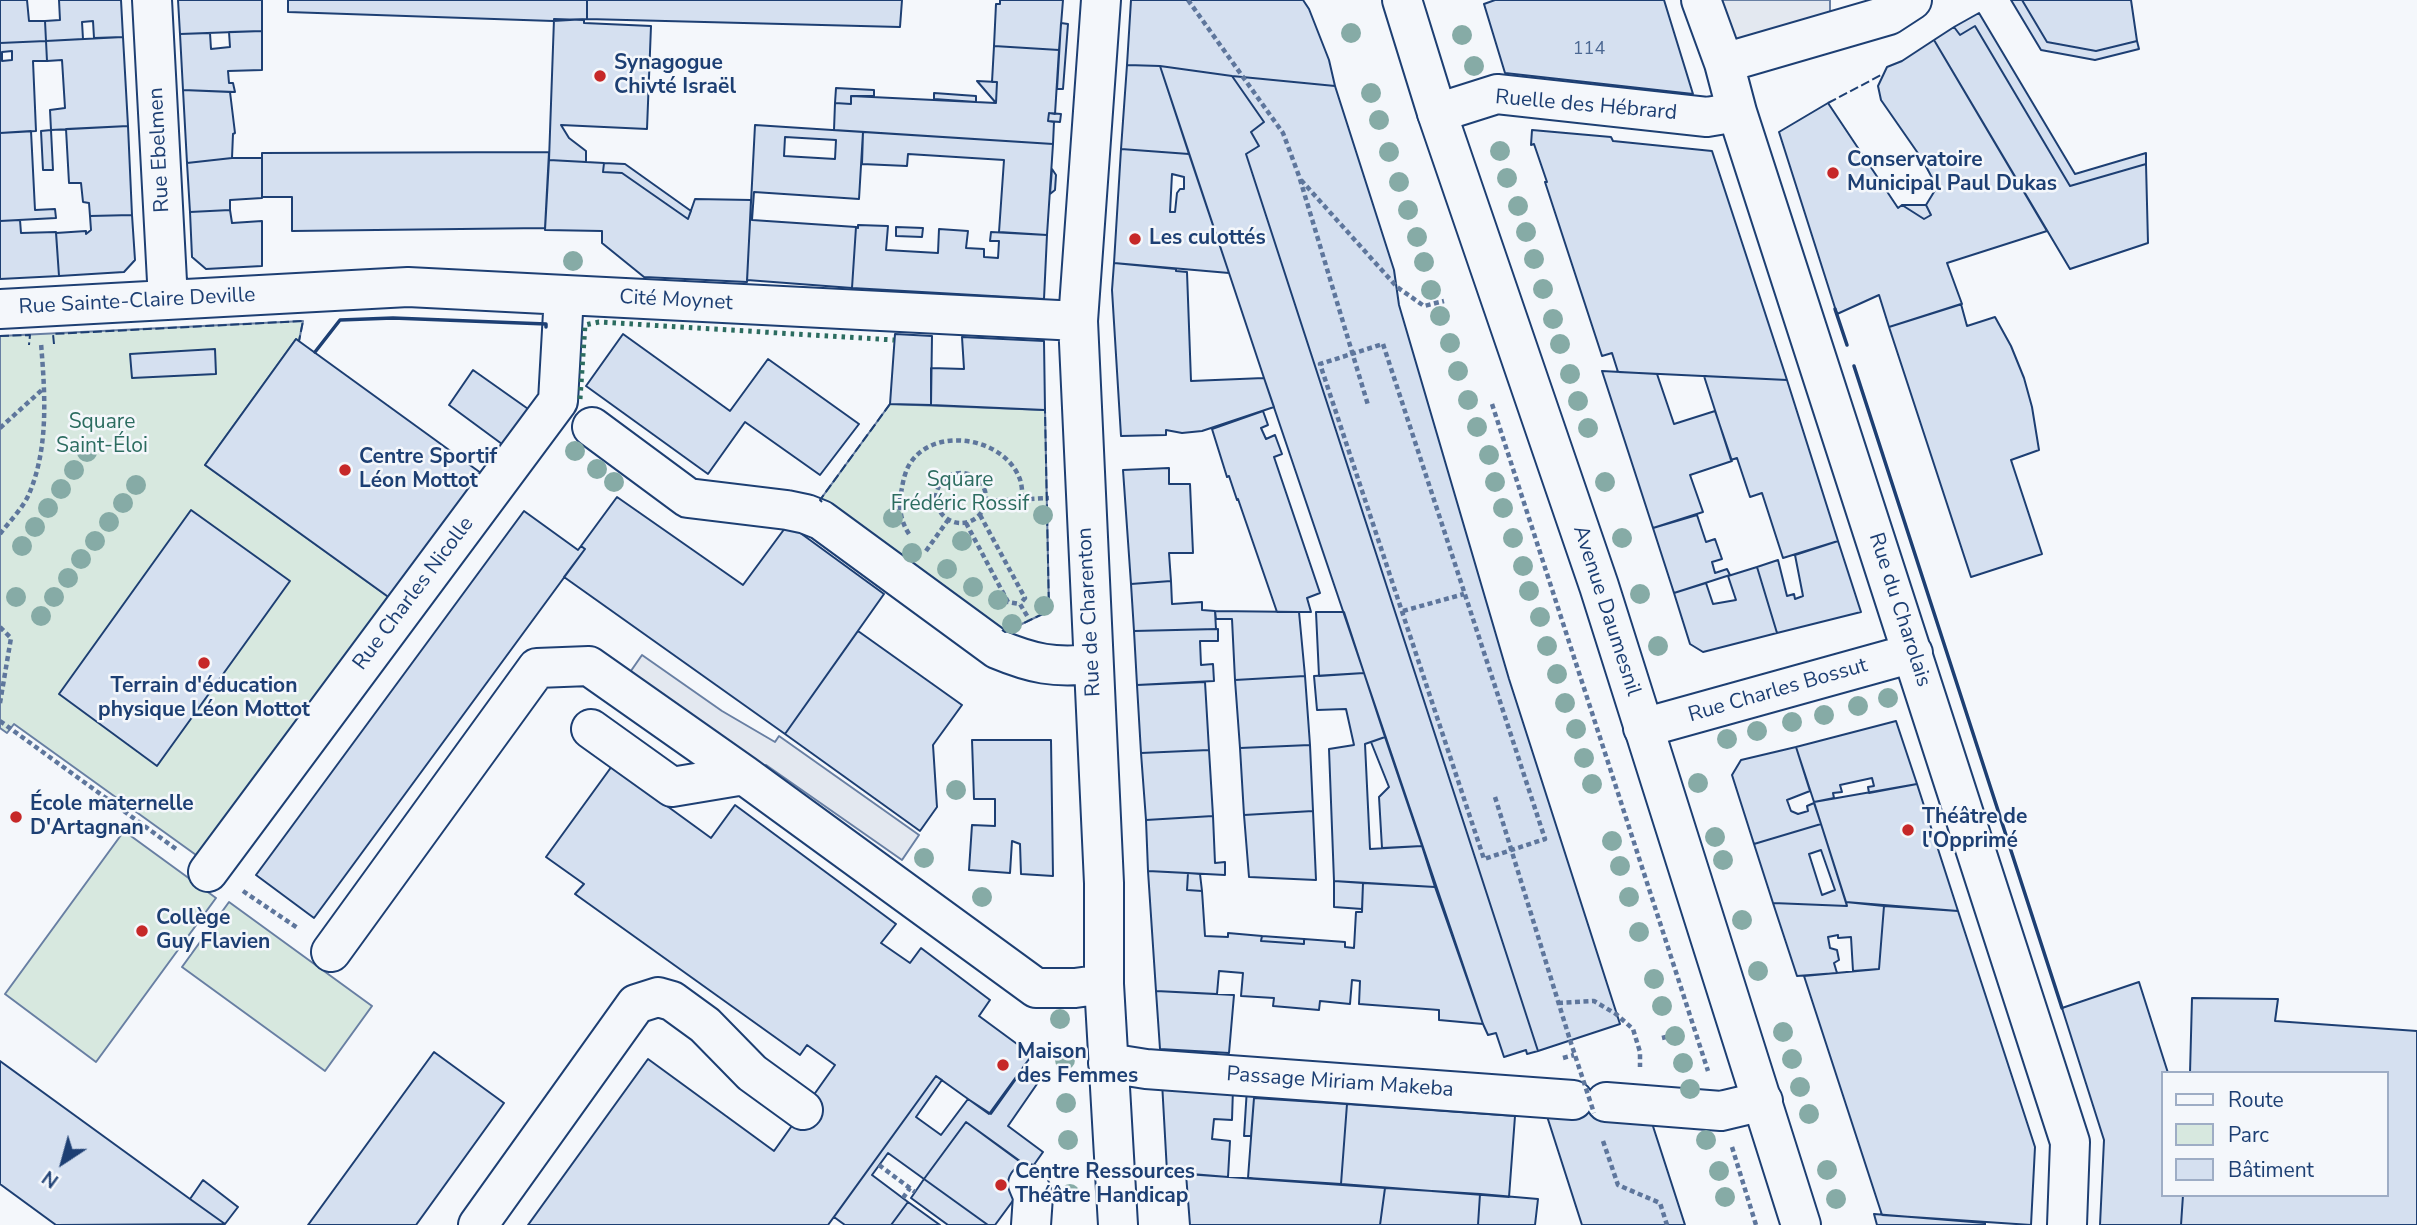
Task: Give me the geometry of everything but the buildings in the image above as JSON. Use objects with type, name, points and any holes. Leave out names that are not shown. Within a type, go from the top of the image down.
[{"type":"street","name":"Rue Ebelmen","points":[[152,0],[168,300]]},
{"type":"street","name":"Rue de Charenton","points":[[1101,0],[1077,321],[1104,883],[1104,984],[1118,1225]]},
{"type":"street","name":"Avenue Daumesnil","points":[[1402,0],[1437,113],[1599,586],[1801,1225]]},
{"type":"street","name":"Rue du Charolais","points":[[1701,0],[1724,63],[1737,112],[2070,1142],[2067,1225]]},
{"type":"street","points":[[1724,63],[1889,15],[1912,0]]},
{"type":"street","name":"Ruelle des Hébrard","points":[[1437,113],[1497,94],[1707,117],[1737,112]]},
{"type":"street","name":"Cité Moynet","points":[[275,294],[408,287],[1077,321]]},
{"type":"street","name":"Rue Sainte-Claire Deville","points":[[0,309],[275,294]]},
{"type":"street","name":"Rue Charles Nicolle","points":[[208,872],[558,401],[564,295]]},
{"type":"street","points":[[592,427],[688,498],[787,510],[821,520],[997,649],[1031,662],[1062,667],[1092,664]]},
{"type":"street","name":"Rue Charles Bossut","points":[[1643,728],[1913,653]]},
{"type":"street","points":[[331,952],[537,668],[589,666],[744,775],[1036,988],[1075,988],[1104,984]]},
{"type":"street","points":[[591,729],[672,787],[744,775]]},
{"type":"street","points":[[478,1225],[636,1004],[658,997],[672,1001],[705,1025],[752,1073],[803,1110]]},
{"type":"street","name":"Passage Miriam Makeba","points":[[1108,1063],[1595,1116],[1721,1111],[1763,1101]]},
{"type":"street","points":[[1028,1184],[1033,1196],[1031,1225]]},
{"type":"path","points":[[1188,0],[1283,133],[1299,176],[1367,405]]},
{"type":"path","points":[[1299,176],[1397,287],[1424,306],[1444,301]]},
{"type":"path","points":[[0,534],[28,496],[42,452],[45,388],[40,335]]},
{"type":"path","points":[[1383,344],[1545,839],[1484,859],[1320,364],[1352,354],[1383,344]]},
{"type":"path","points":[[0,428],[45,388]]},
{"type":"path","points":[[1492,402],[1756,1225]]},
{"type":"path","points":[[909,535],[903,524],[899,502],[908,466],[919,454],[939,442],[965,440],[984,444],[1002,454],[1019,477],[1023,499]]},
{"type":"path","points":[[962,473],[975,477],[984,487],[987,500],[981,515],[966,523],[948,520],[940,512],[936,500],[939,486],[949,477],[962,473]]},
{"type":"path","points":[[987,500],[1055,498]]},
{"type":"path","points":[[981,515],[1025,598],[1020,604]]},
{"type":"path","points":[[966,523],[1008,602],[1020,604]]},
{"type":"path","points":[[916,545],[923,555]]},
{"type":"path","points":[[1403,611],[1464,594]]},
{"type":"path","points":[[1020,604],[1030,621]]},
{"type":"path","points":[[0,627],[11,638],[0,703]]},
{"type":"path","points":[[0,721],[208,872],[248,893],[331,952]]},
{"type":"path","points":[[1495,797],[1570,1041],[1618,1185],[1660,1203],[1667,1225]]},
{"type":"path","points":[[1558,1003],[1594,1001],[1633,1028],[1640,1052],[1640,1077]]},
{"type":"path","points":[[1662,1038],[1682,1033]]},
{"type":"path","points":[[879,1166],[913,1190],[903,1198]]},
{"type":"green space","name":"Square Saint-Éloi","points":[[303,321],[299,341],[296,339],[205,465],[394,601],[203,860],[14,724],[7,733],[0,728],[0,336]]},
{"type":"green space","name":"Square Frédéric Rossif","points":[[890,404],[1045,410],[1049,611],[1005,632],[820,500]]},
{"type":"green space","points":[[124,831],[216,898],[96,1062],[5,994]]},
{"type":"green space","points":[[229,902],[372,1006],[325,1071],[182,967]]},
{"type":"shaded area","points":[[1719,0],[1830,0],[1830,21],[1740,42],[1732,37]]},
{"type":"shaded area","points":[[642,655],[722,711],[775,742],[779,736],[919,835],[902,860],[766,765],[761,769],[626,678]]},
{"type":"hedge","points":[[580,399],[585,325],[599,322],[894,340]]},
{"type":"fence","points":[[1828,103],[1883,74]]},
{"type":"fence","points":[[54,344],[53,334],[303,321],[299,341]]},
{"type":"fence","points":[[0,336],[30,335],[29,345]]},
{"type":"fence","points":[[822,502],[820,500],[890,404]]},
{"type":"fence","points":[[1002,630],[1005,632],[1049,611],[1045,410]]},
{"type":"wall","points":[[1835,309],[1847,345]]},
{"type":"wall","points":[[315,352],[340,320],[393,318],[546,324],[546,327]]},
{"type":"wall","points":[[1854,366],[2062,1008]]},
{"type":"place","name":"Synagogue Chivté Israël","points":[[600,76]]},
{"type":"place","name":"Conservatoire Municipal Paul Dukas","points":[[1833,173]]},
{"type":"place","name":"Les culottés","points":[[1135,239]]},
{"type":"place","name":"Centre Sportif Léon Mottot","points":[[345,470]]},
{"type":"place","name":"Terrain d'éducation physique Léon Mottot","points":[[204,663]]},
{"type":"place","name":"École maternelle D'Artagnan","points":[[16,817]]},
{"type":"place","name":"Théâtre de l'Opprimé","points":[[1908,830]]},
{"type":"place","name":"Collège Guy Flavien","points":[[142,931]]},
{"type":"place","name":"Maison des Femmes","points":[[1003,1065]]},
{"type":"place","name":"Centre Ressources Théâtre Handicap","points":[[1001,1185]]}]
